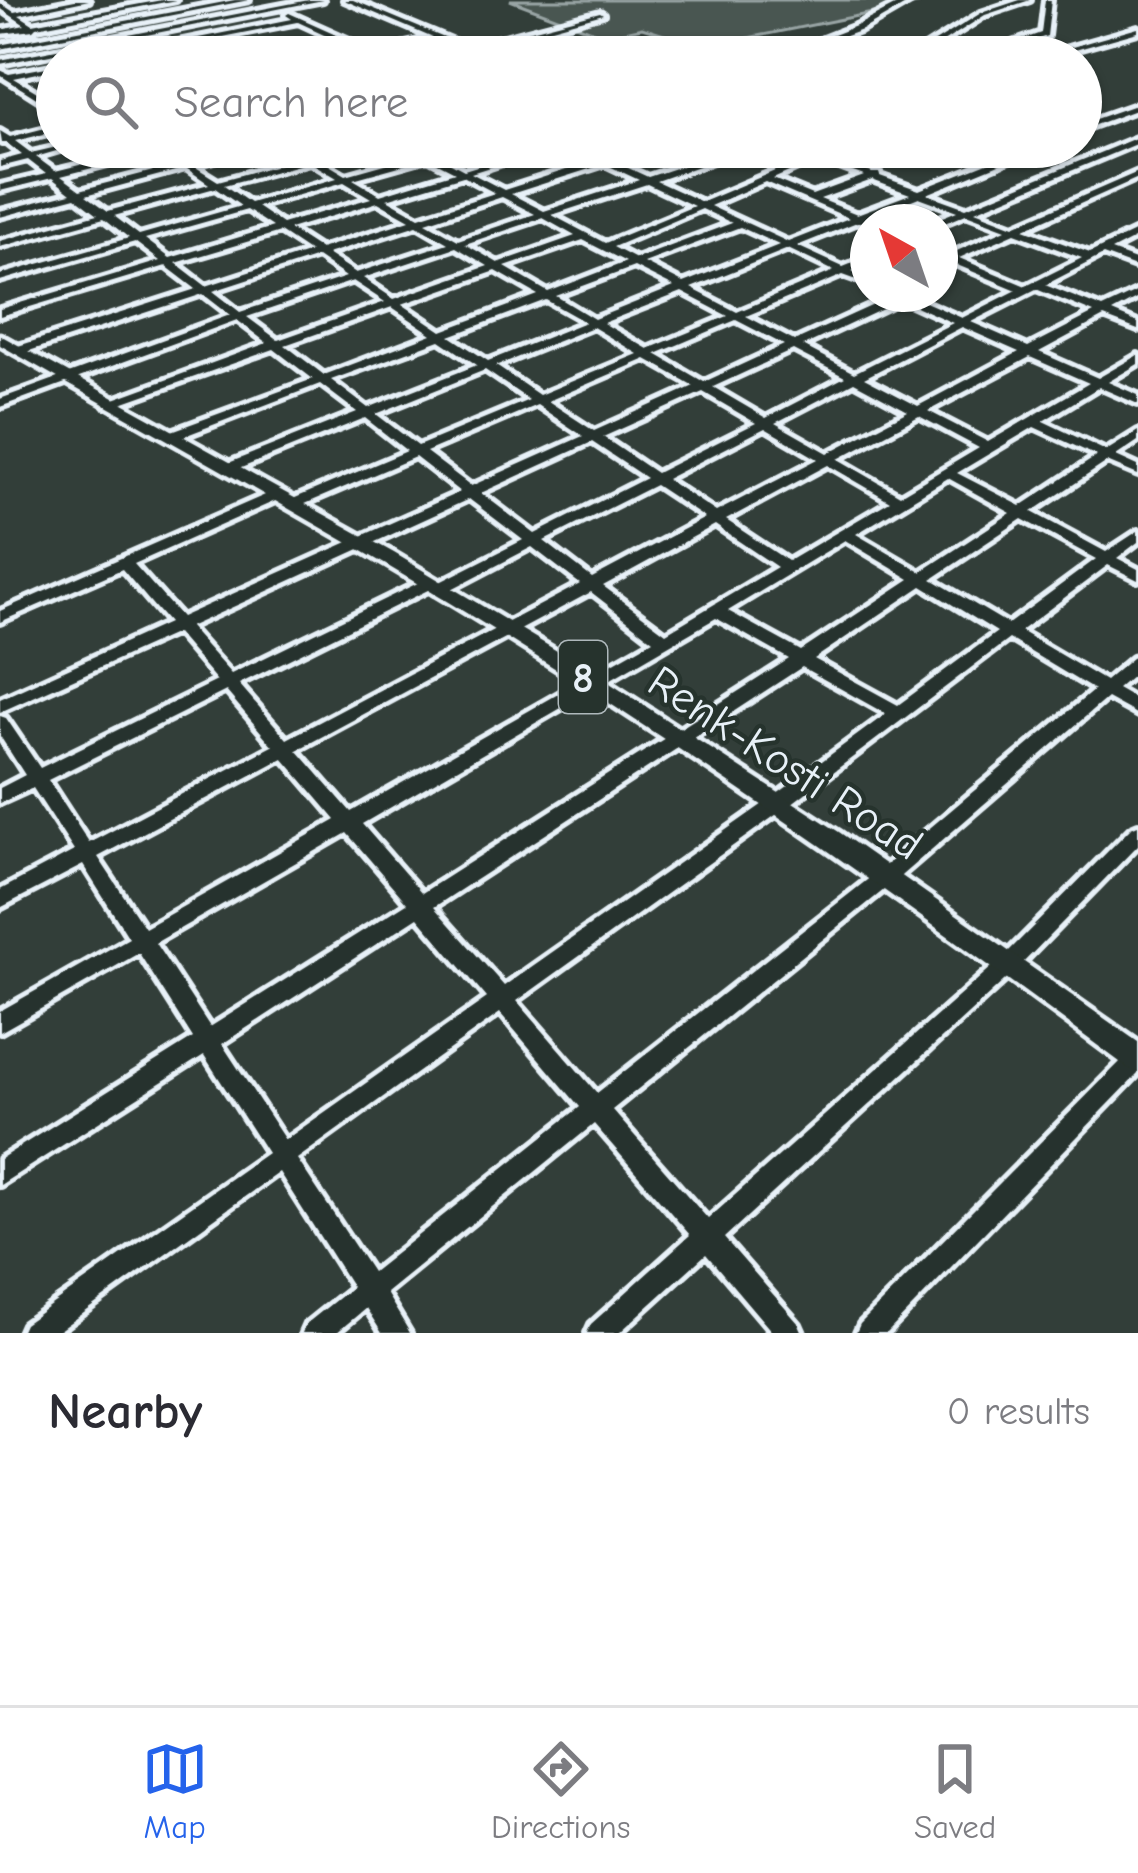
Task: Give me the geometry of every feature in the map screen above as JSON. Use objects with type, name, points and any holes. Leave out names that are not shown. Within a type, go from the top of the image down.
[{"type":"main road","name":"Renk-Kosti Road","points":[[8,347],[231,467],[512,631],[682,738],[888,875],[1138,1059]]},
{"type":"street","points":[[0,4],[19,0]]},
{"type":"street","points":[[0,32],[167,0],[229,33]]},
{"type":"street","points":[[59,36],[251,0],[334,36]]},
{"type":"street","points":[[136,36],[320,0]]},
{"type":"street","points":[[347,0],[433,36]]},
{"type":"street","points":[[834,36],[911,0]]},
{"type":"street","points":[[948,36],[983,14],[1028,0]]},
{"type":"street","points":[[1038,36],[1044,34],[1048,0]]},
{"type":"street","points":[[0,16],[78,1],[141,35]]},
{"type":"street","points":[[0,4],[46,36]]},
{"type":"street","points":[[520,36],[600,14]]},
{"type":"street","points":[[213,36],[298,20]]},
{"type":"street","points":[[814,25],[817,36]]},
{"type":"street","points":[[1102,40],[1138,30]]},
{"type":"street","points":[[0,47],[36,40]]},
{"type":"street","points":[[0,62],[36,55]]},
{"type":"street","points":[[2,76],[36,70]]},
{"type":"street","points":[[2,76],[36,96]]},
{"type":"street","points":[[1102,120],[1138,106]]},
{"type":"street","points":[[1109,118],[1124,123]]},
{"type":"street","points":[[3,139],[36,132]]},
{"type":"street","points":[[3,139],[36,160]]},
{"type":"street","points":[[1102,155],[1138,140]]},
{"type":"street","points":[[0,164],[36,154]]},
{"type":"street","points":[[49,168],[665,641]]},
{"type":"street","points":[[0,188],[82,168]]},
{"type":"street","points":[[0,214],[180,168]]},
{"type":"street","points":[[191,168],[789,568]]},
{"type":"street","points":[[0,244],[278,168]]},
{"type":"street","points":[[327,168],[900,501]]},
{"type":"street","points":[[0,278],[380,168]]},
{"type":"street","points":[[455,168],[989,448]]},
{"type":"street","points":[[0,313],[480,168]]},
{"type":"street","points":[[8,347],[580,168]]},
{"type":"street","points":[[622,168],[850,274]]},
{"type":"street","points":[[0,403],[242,314],[684,168]]},
{"type":"street","points":[[605,247],[791,168]]},
{"type":"street","points":[[855,168],[1016,228],[1138,265]]},
{"type":"street","points":[[897,204],[984,168]]},
{"type":"street","points":[[958,214],[1070,168]]},
{"type":"street","points":[[811,199],[876,175]]},
{"type":"street","points":[[958,252],[1138,175]]},
{"type":"street","points":[[762,178],[850,215]]},
{"type":"street","points":[[174,435],[741,223]]},
{"type":"street","points":[[231,467],[588,322],[850,224]]},
{"type":"street","points":[[0,796],[533,539],[1138,233]]},
{"type":"street","points":[[110,403],[584,236]]},
{"type":"street","points":[[958,263],[1138,327]]},
{"type":"street","points":[[0,617],[124,562],[418,449],[850,268]]},
{"type":"street","points":[[0,900],[1138,295]]},
{"type":"street","points":[[0,706],[864,312]]},
{"type":"street","points":[[939,312],[1138,400]]},
{"type":"street","points":[[0,1022],[344,822],[596,685],[1138,359]]},
{"type":"street","points":[[1035,422],[1138,471]]},
{"type":"street","points":[[0,1173],[682,738],[1138,435]]},
{"type":"street","points":[[949,472],[1138,575]]},
{"type":"street","points":[[846,534],[1138,709]]},
{"type":"street","points":[[34,1333],[780,802],[1138,535]]},
{"type":"street","points":[[124,562],[790,1333]]},
{"type":"street","points":[[716,610],[896,712]]},
{"type":"street","points":[[315,1333],[888,875],[1138,662]]},
{"type":"street","points":[[0,722],[397,1333]]},
{"type":"street","points":[[600,1333],[1009,964],[1138,832]]},
{"type":"street","points":[[869,1333],[1138,1059]]},
{"type":"shaded area","points":[[510,0],[937,0],[758,36],[668,36],[642,28],[605,36]]}]
